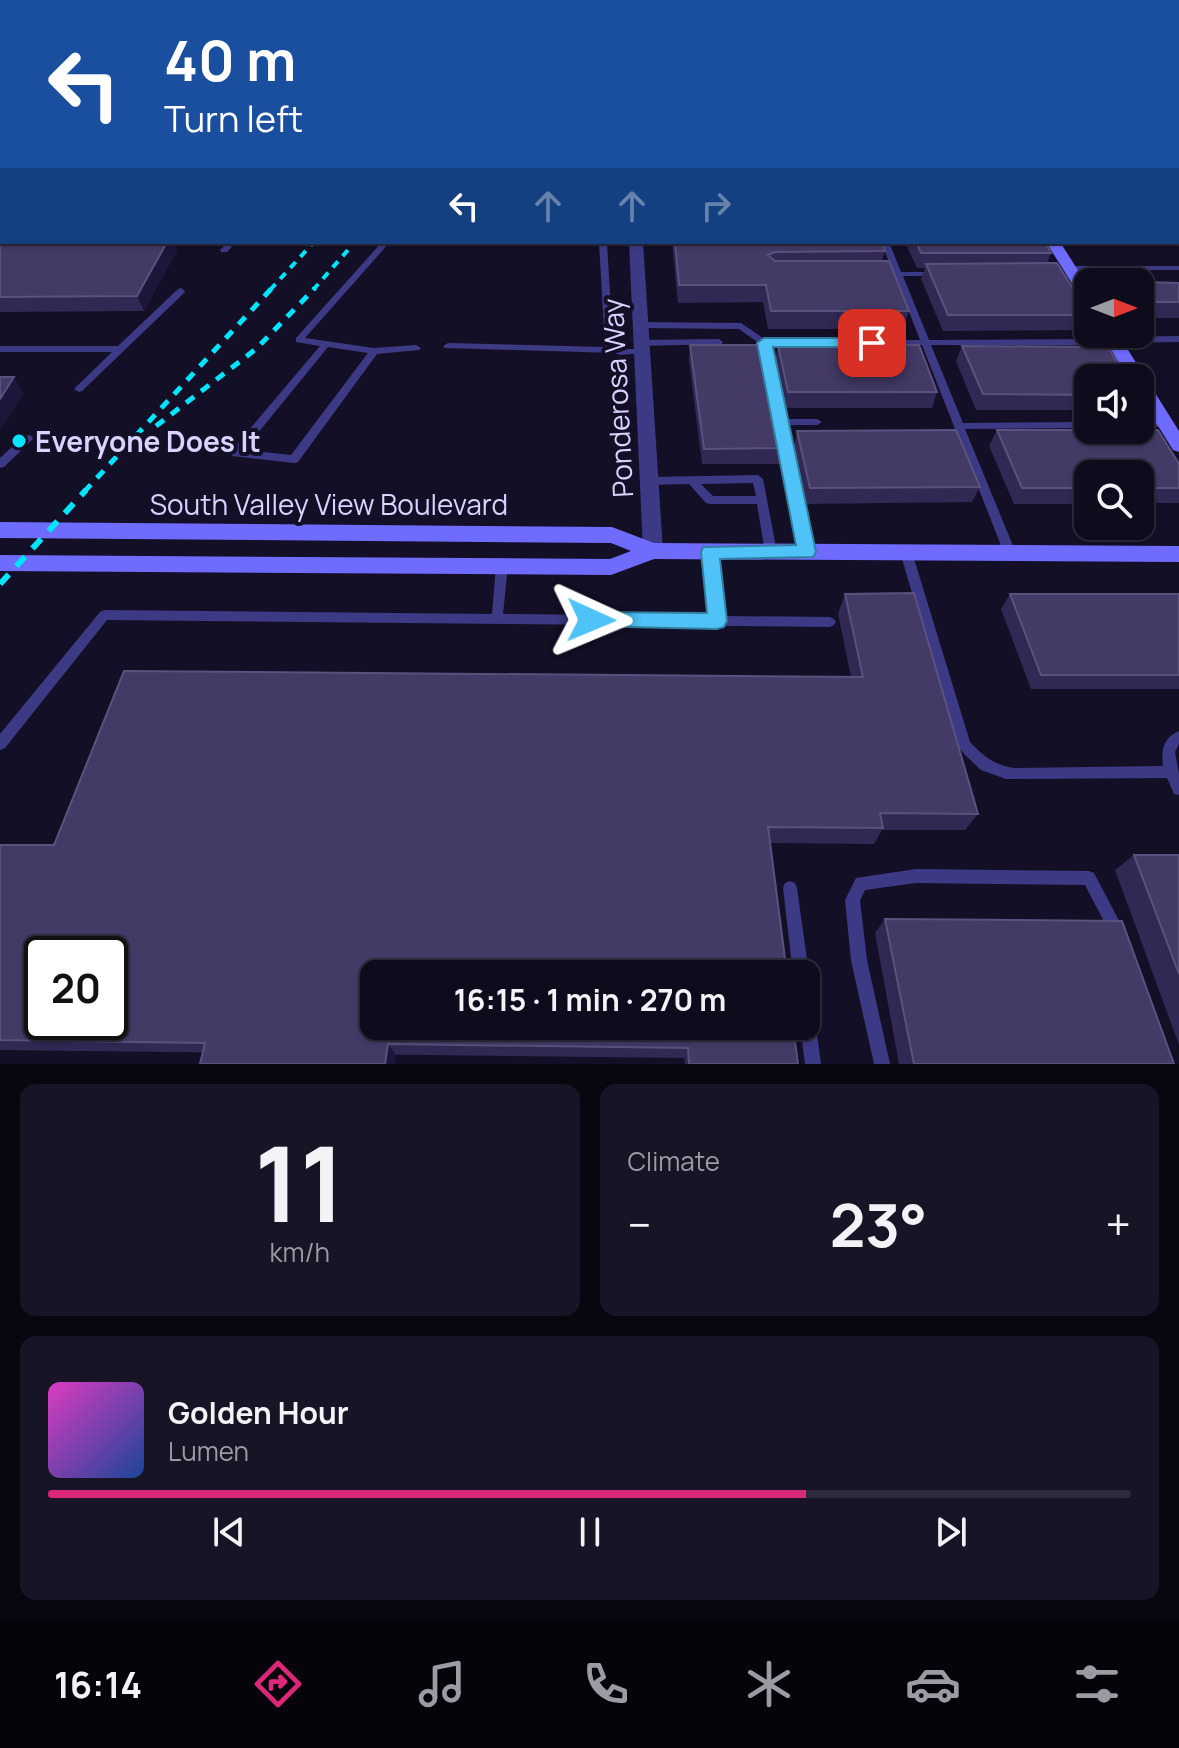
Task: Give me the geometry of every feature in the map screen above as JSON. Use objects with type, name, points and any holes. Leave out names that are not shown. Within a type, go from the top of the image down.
[{"type":"main road","points":[[1054,244],[1074,281]]},
{"type":"main road","points":[[1154,406],[1179,446]]},
{"type":"main road","name":"South Valley View Boulevard","points":[[0,530],[612,535],[653,551],[1179,554]]},
{"type":"main road","name":"South Valley View Boulevard","points":[[0,563],[611,567],[653,551]]},
{"type":"street","name":"Ponderosa Way","points":[[636,244],[653,551]]},
{"type":"lane","points":[[224,250],[230,244]]},
{"type":"lane","points":[[384,244],[299,340],[374,351],[416,348]]},
{"type":"lane","points":[[603,244],[609,346],[613,350]]},
{"type":"lane","points":[[886,244],[1010,553]]},
{"type":"lane","points":[[1066,271],[1179,268]]},
{"type":"lane","points":[[883,274],[946,274]]},
{"type":"lane","points":[[79,389],[181,291]]},
{"type":"lane","points":[[639,325],[741,326],[764,343],[1074,340]]},
{"type":"lane","points":[[1154,339],[1179,339]]},
{"type":"lane","points":[[448,346],[613,350],[719,342]]},
{"type":"lane","points":[[764,343],[807,552]]},
{"type":"lane","points":[[326,344],[236,453],[294,459],[374,351]]},
{"type":"lane","points":[[0,349],[121,349]]},
{"type":"lane","points":[[779,422],[817,422]]},
{"type":"lane","points":[[1154,424],[1165,424]]},
{"type":"lane","points":[[960,426],[1074,425]]},
{"type":"lane","points":[[0,464],[28,438]]},
{"type":"lane","points":[[650,481],[758,479],[771,552]]},
{"type":"lane","points":[[691,480],[710,500],[762,500]]},
{"type":"lane","points":[[710,552],[717,621]]},
{"type":"lane","points":[[906,552],[964,745],[984,766],[1014,774],[1171,772]]},
{"type":"lane","points":[[497,619],[502,566]]},
{"type":"lane","points":[[0,744],[104,615],[830,622]]},
{"type":"lane","points":[[1179,737],[1171,741],[1168,752],[1171,772],[1179,789]]},
{"type":"lane","points":[[882,1064],[859,960],[852,900],[861,883],[916,876],[1089,878],[1122,943]]},
{"type":"lane","points":[[790,888],[799,960]]},
{"type":"lane","points":[[810,1040],[813,1064]]},
{"type":"building","points":[[0,244],[166,244],[137,296],[0,297]]},
{"type":"building","points":[[675,244],[883,244],[885,251],[775,252],[768,255],[775,261],[889,261],[909,311],[771,311],[766,285],[679,285]]},
{"type":"building","points":[[917,244],[1046,244],[1051,253],[921,253]]},
{"type":"building","points":[[1057,263],[1074,290],[1074,315],[948,315],[926,264]]},
{"type":"building","points":[[1154,282],[1179,283],[1179,302],[1157,302]]},
{"type":"building","points":[[690,345],[763,345],[773,392],[767,392],[776,432],[781,432],[784,448],[704,449]]},
{"type":"building","points":[[778,345],[919,345],[937,392],[788,392]]},
{"type":"building","points":[[962,346],[1109,348],[1118,364],[1074,364],[1074,395],[983,394]]},
{"type":"building","points":[[0,377],[14,377],[0,399]]},
{"type":"building","points":[[956,430],[980,487],[810,488],[797,431]]},
{"type":"building","points":[[997,430],[1074,430],[1074,444],[1154,444],[1154,430],[1158,430],[1179,464],[1179,488],[1154,488],[1154,460],[1074,460],[1074,488],[1022,488]]},
{"type":"building","points":[[914,593],[978,814],[880,813],[883,828],[768,827],[785,960],[360,960],[360,1040],[795,1040],[798,1064],[689,1064],[688,1048],[388,1044],[385,1064],[200,1064],[205,1043],[0,1040],[0,845],[54,845],[124,671],[863,677],[845,594]]},
{"type":"building","points":[[1010,594],[1179,594],[1179,675],[1041,675]]},
{"type":"building","points":[[1134,855],[1179,855],[1179,974]]},
{"type":"building","points":[[885,919],[1122,921],[1174,1064],[914,1064]]},
{"type":"railway","points":[[270,290],[312,244]]},
{"type":"railway","points":[[313,290],[353,244]]},
{"type":"railway","points":[[84,492],[272,288]]},
{"type":"railway","points":[[156,426],[256,349],[315,288]]},
{"type":"railway","points":[[0,584],[86,490]]},
{"type":"place","name":"Everyone Does It","points":[[19,441]]},
{"type":"route","points":[[591,620],[717,621],[710,552],[807,552],[764,343],[872,343]]}]
